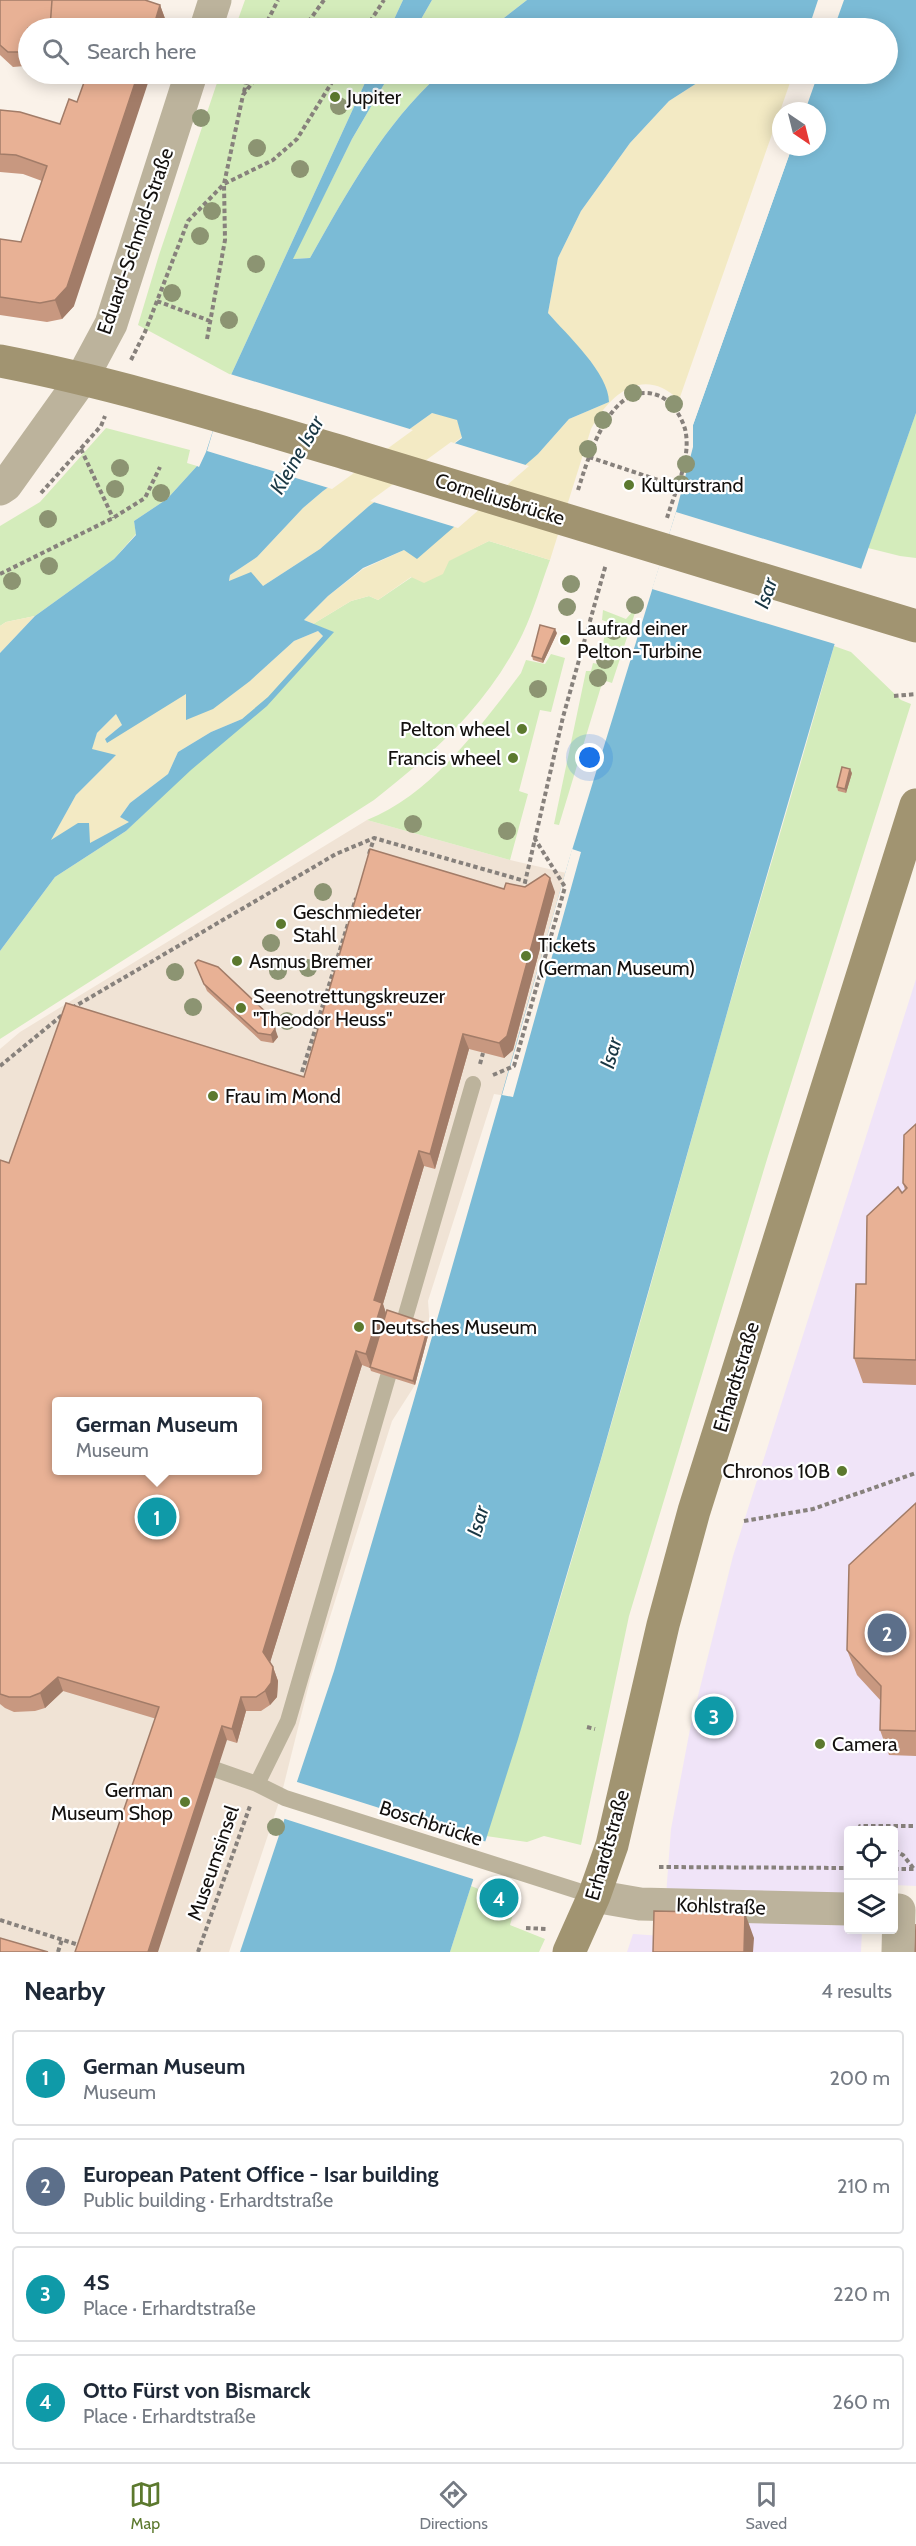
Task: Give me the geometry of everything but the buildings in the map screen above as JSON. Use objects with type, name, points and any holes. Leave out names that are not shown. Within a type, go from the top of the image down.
[{"type":"main road","name":"Corneliusbrücke","points":[[0,361],[118,388],[218,416],[916,626]]},
{"type":"main road","name":"Erhardtstraße","points":[[569,1952],[594,1896],[612,1845],[663,1625],[694,1510],[916,805]]},
{"type":"street","points":[[210,18],[216,0]]},
{"type":"street","name":"Eduard-Schmid-Straße","points":[[0,489],[6,485],[81,380],[111,324],[188,84]]},
{"type":"street","name":"Kohlstraße","points":[[594,1896],[640,1904],[844,1909]]},
{"type":"street","points":[[898,1952],[903,1910]]},
{"type":"lane","points":[[257,1784],[288,1722],[478,1082]]},
{"type":"lane","name":"Boschbrücke","points":[[217,1770],[257,1784],[285,1798],[594,1896]]},
{"type":"path","points":[[269,18],[278,0]]},
{"type":"path","points":[[311,18],[324,0]]},
{"type":"path","points":[[372,18],[384,0]]},
{"type":"path","points":[[207,339],[225,240],[224,184],[246,84]]},
{"type":"path","points":[[243,95],[252,84]]},
{"type":"path","points":[[39,496],[101,426],[157,301],[188,221],[224,184],[273,160],[297,139],[331,84]]},
{"type":"path","points":[[157,301],[210,321]]},
{"type":"path","points":[[581,483],[597,437],[618,406],[634,396],[650,392],[664,397],[678,412],[685,429],[686,447],[669,510]]},
{"type":"path","points":[[81,449],[113,518]]},
{"type":"path","points":[[589,457],[676,486]]},
{"type":"path","points":[[0,574],[113,518],[145,498],[160,467]]},
{"type":"path","points":[[520,900],[563,717],[596,596]]},
{"type":"path","points":[[894,696],[916,694]]},
{"type":"path","points":[[0,1066],[64,1013],[336,854],[374,838],[525,881]]},
{"type":"path","points":[[367,861],[374,838]]},
{"type":"path","points":[[478,1082],[514,1066],[565,888],[535,838]]},
{"type":"path","points":[[302,1072],[357,894]]},
{"type":"path","points":[[744,1521],[813,1509],[916,1473]]},
{"type":"path","points":[[587,1726],[596,1729]]},
{"type":"path","name":"Museumsinsel","points":[[198,1952],[257,1784]]},
{"type":"path","points":[[898,1826],[916,1826]]},
{"type":"path","points":[[898,1852],[915,1869]]},
{"type":"path","points":[[659,1867],[844,1868]]},
{"type":"path","points":[[898,1869],[915,1869]]},
{"type":"path","points":[[0,1920],[87,1948]]},
{"type":"path","points":[[58,1952],[62,1939]]},
{"type":"shaded area","points":[[367,820],[510,860],[575,875],[513,1097],[494,1094],[428,1301],[430,1328],[415,1385],[392,1421],[310,1680],[281,1796],[229,1952],[0,1952],[0,1049],[20,1032]]},
{"type":"shaded area","points":[[916,979],[916,1886],[898,1885],[898,1826],[844,1826],[844,1934],[862,1934],[861,1952],[627,1952],[633,1934],[663,1936],[671,1829],[691,1724],[733,1556]]},
{"type":"green space","points":[[245,0],[403,0],[395,18],[239,18]]},
{"type":"green space","points":[[432,0],[527,0],[504,18],[422,18]]},
{"type":"green space","points":[[217,84],[364,84],[231,375],[138,325]]},
{"type":"green space","points":[[384,84],[430,84],[401,115],[368,160],[310,258],[292,259],[352,139]]},
{"type":"green space","points":[[916,413],[916,558],[868,548]]},
{"type":"green space","points":[[106,428],[190,450],[187,463],[197,466],[167,499],[134,521],[136,534],[114,559],[35,616],[6,622],[0,626],[0,526],[40,502]]},
{"type":"green space","points":[[489,541],[550,560],[527,624],[509,659],[494,683],[458,726],[418,764],[374,800],[0,1039],[0,951],[55,877],[126,831],[333,632],[313,624],[351,601],[369,596],[378,600],[412,577]]},
{"type":"green space","points":[[603,610],[626,619],[633,611],[635,613],[612,683],[603,680],[559,825],[554,824],[586,671],[591,671],[593,663],[598,664],[608,622],[602,620]]},
{"type":"green space","points":[[834,646],[851,652],[901,700],[911,704],[768,1156],[629,1616],[581,1845],[544,1836],[527,1842],[486,1836],[576,1546]]},
{"type":"green space","points":[[551,654],[565,658],[551,712],[540,710],[519,791],[528,794],[510,860],[367,820],[413,794],[453,757],[521,673],[526,660],[545,664]]},
{"type":"green space","points":[[471,1886],[516,1904],[510,1925],[545,1939],[539,1952],[450,1952]]},
{"type":"sand","points":[[695,84],[790,84],[783,102],[772,102],[772,134],[679,400],[666,390],[653,385],[641,385],[629,388],[607,405],[591,429],[550,560],[489,541],[449,561],[443,574],[424,583],[411,577],[378,600],[369,596],[351,601],[313,624],[304,620],[328,596],[363,569],[404,550],[538,454],[569,419],[609,402],[581,351],[548,313],[558,258],[581,211],[630,143],[669,101]]},
{"type":"sand","points":[[432,413],[457,419],[462,437],[369,506],[320,549],[263,586],[229,582],[230,575],[257,557],[303,508],[323,491]]},
{"type":"sand","points":[[35,616],[0,653],[0,626],[6,622]]},
{"type":"sand","points":[[318,631],[323,636],[268,697],[242,719],[211,732],[178,752],[168,774],[130,803],[120,817],[130,822],[90,844],[50,841],[76,795],[115,756],[91,749],[97,733],[117,713],[122,725],[105,739],[187,693],[250,681],[294,641]]},
{"type":"water","points":[[403,0],[432,0],[422,18],[395,18]]},
{"type":"water","points":[[527,0],[818,0],[812,18],[504,18]]},
{"type":"water","name":"Isar","points":[[844,0],[916,0],[916,413],[834,646],[742,960],[601,1459],[518,1739],[450,1952],[240,1952],[334,1671],[569,860],[676,512],[693,447],[693,425],[789,156],[826,156],[826,102],[808,102],[814,84],[898,84],[898,18],[838,18]]},
{"type":"water","name":"Kleine Isar","points":[[364,84],[384,84],[352,139],[293,259],[310,258],[368,160],[401,115],[430,84],[695,84],[669,101],[630,143],[581,211],[558,258],[548,313],[595,367],[607,391],[609,402],[569,419],[538,454],[417,559],[404,550],[363,568],[328,596],[304,620],[334,632],[267,706],[191,770],[126,831],[55,877],[0,951],[0,653],[35,616],[114,559],[136,535],[134,521],[167,499],[197,466],[199,467],[231,375]],"holes":[[[432,413],[457,420],[462,438],[369,506],[320,549],[263,586],[251,572],[229,581],[230,575],[257,557],[303,508],[323,491]],[[318,631],[323,636],[268,697],[242,719],[211,732],[178,752],[168,774],[130,803],[120,817],[129,822],[90,843],[89,823],[78,823],[51,840],[76,795],[116,755],[92,749],[97,733],[116,714],[122,725],[105,739],[107,743],[186,694],[186,720],[213,709],[250,681],[294,641]]]},
{"type":"pier","points":[[786,156],[789,156],[693,425],[692,421]]},
{"type":"pier","points":[[230,374],[413,430],[332,489],[207,451]]},
{"type":"pier","points":[[451,442],[529,466],[458,528],[370,501]]},
{"type":"pier","points":[[676,512],[862,569],[838,645],[652,589]]},
{"type":"pier","points":[[572,849],[581,852],[513,1097],[502,1095]]},
{"type":"pier","points":[[294,1781],[487,1842],[476,1880],[282,1818]]},
{"type":"place","name":"Jupiter","points":[[335,97]]},
{"type":"place","name":"Kulturstrand","points":[[629,485]]},
{"type":"place","name":"Laufrad einer Pelton-Turbine","points":[[565,640]]},
{"type":"place","name":"Pelton wheel","points":[[522,729]]},
{"type":"place","name":"Francis wheel","points":[[513,758]]},
{"type":"place","name":"Geschmiedeter Stahl","points":[[281,924]]},
{"type":"place","name":"Tickets (German Museum)","points":[[526,956]]},
{"type":"place","name":"Asmus Bremer","points":[[237,961]]},
{"type":"place","name":"Seenotrettungskreuzer \"Theodor Heuss\"","points":[[241,1008]]},
{"type":"place","name":"Frau im Mond","points":[[213,1096]]},
{"type":"place","name":"Deutsches Museum","points":[[359,1327]]},
{"type":"place","name":"Chronos 10B","points":[[842,1471]]},
{"type":"place","name":"German Museum","points":[[157,1517]]},
{"type":"place","name":"European Patent Office - Isar building","points":[[887,1633]]},
{"type":"place","name":"4S","points":[[714,1716]]},
{"type":"place","name":"Camera","points":[[820,1744]]},
{"type":"place","name":"German Museum Shop","points":[[185,1802]]},
{"type":"place","name":"Otto Fürst von Bismarck","points":[[499,1898]]}]
